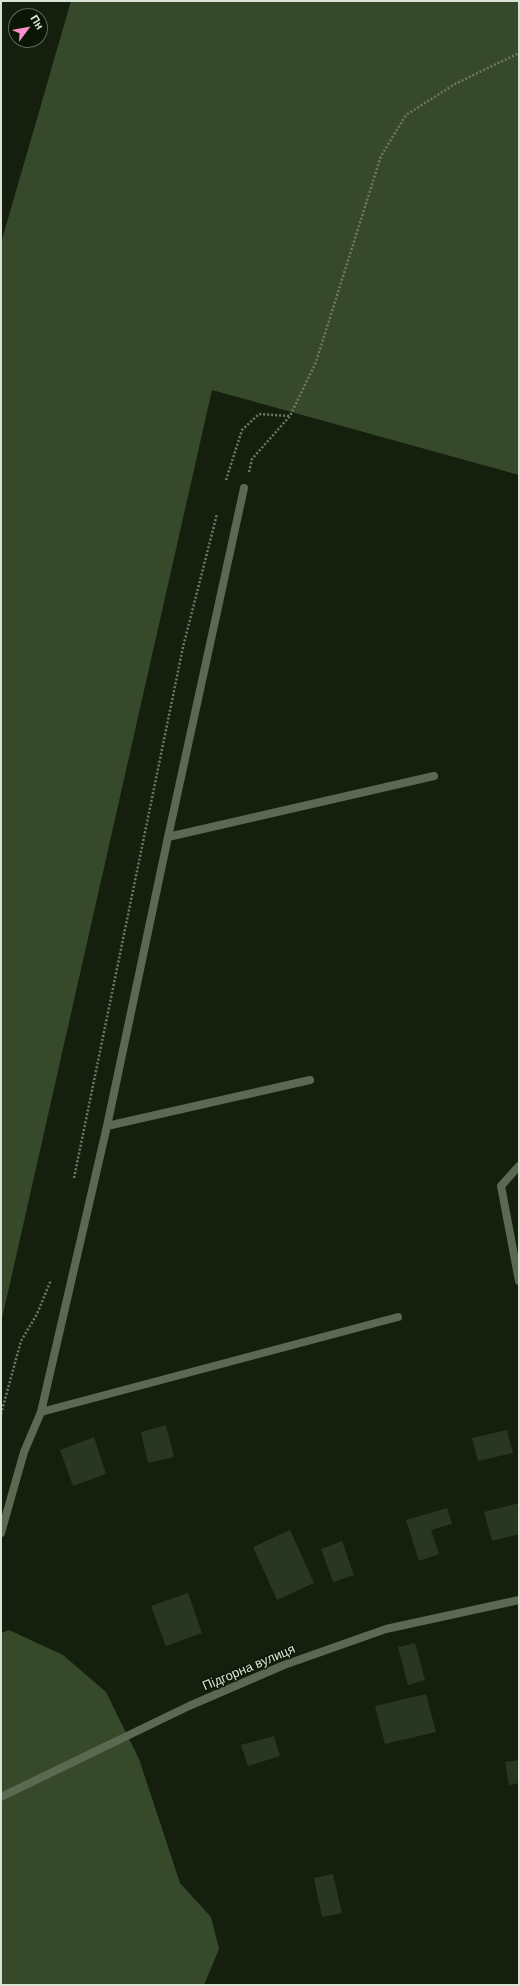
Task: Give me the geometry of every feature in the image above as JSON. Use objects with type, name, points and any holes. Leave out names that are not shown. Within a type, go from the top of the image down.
[{"type":"street","points":[[1,1533],[24,1452],[41,1412],[107,1126],[244,488]]},
{"type":"street","points":[[168,837],[434,776]]},
{"type":"street","points":[[107,1126],[310,1080]]},
{"type":"street","points":[[519,1166],[501,1186],[519,1281]]},
{"type":"street","points":[[41,1412],[398,1317]]},
{"type":"street","name":"Підгорна вулиця","points":[[1,1797],[189,1706],[284,1665],[386,1629],[519,1600]]},
{"type":"path","points":[[244,488],[252,459],[290,416],[316,362],[381,156],[406,115],[455,84],[519,53]]},
{"type":"path","points":[[225,482],[242,430],[259,414],[290,416]]},
{"type":"path","points":[[73,1180],[183,647],[218,512]]},
{"type":"path","points":[[1,1414],[21,1341],[37,1314],[51,1279]]},
{"type":"green space","points":[[71,1],[519,1],[519,475],[212,390],[1,1323],[1,243]]},
{"type":"green space","points":[[9,1630],[63,1655],[106,1692],[139,1759],[180,1883],[211,1917],[219,1949],[204,1985],[1,1985],[1,1633]]},
{"type":"building","points":[[166,1425],[174,1457],[148,1463],[141,1432]]},
{"type":"building","points":[[507,1430],[513,1453],[478,1461],[472,1438]]},
{"type":"building","points":[[94,1437],[106,1474],[73,1486],[60,1450]]},
{"type":"building","points":[[519,1503],[519,1534],[492,1541],[484,1512]]},
{"type":"building","points":[[447,1508],[452,1524],[431,1530],[439,1554],[419,1561],[406,1520]]},
{"type":"building","points":[[290,1530],[314,1583],[277,1600],[253,1547]]},
{"type":"building","points":[[342,1541],[354,1575],[333,1582],[321,1549]]},
{"type":"building","points":[[188,1593],[202,1633],[166,1646],[151,1606]]},
{"type":"building","points":[[415,1643],[425,1680],[408,1685],[398,1647]]},
{"type":"building","points":[[426,1694],[436,1732],[385,1744],[375,1706]]},
{"type":"building","points":[[274,1736],[280,1756],[248,1766],[241,1745]]},
{"type":"building","points":[[519,1760],[519,1783],[509,1785],[505,1762]]},
{"type":"building","points":[[333,1874],[342,1913],[322,1917],[314,1878]]}]
